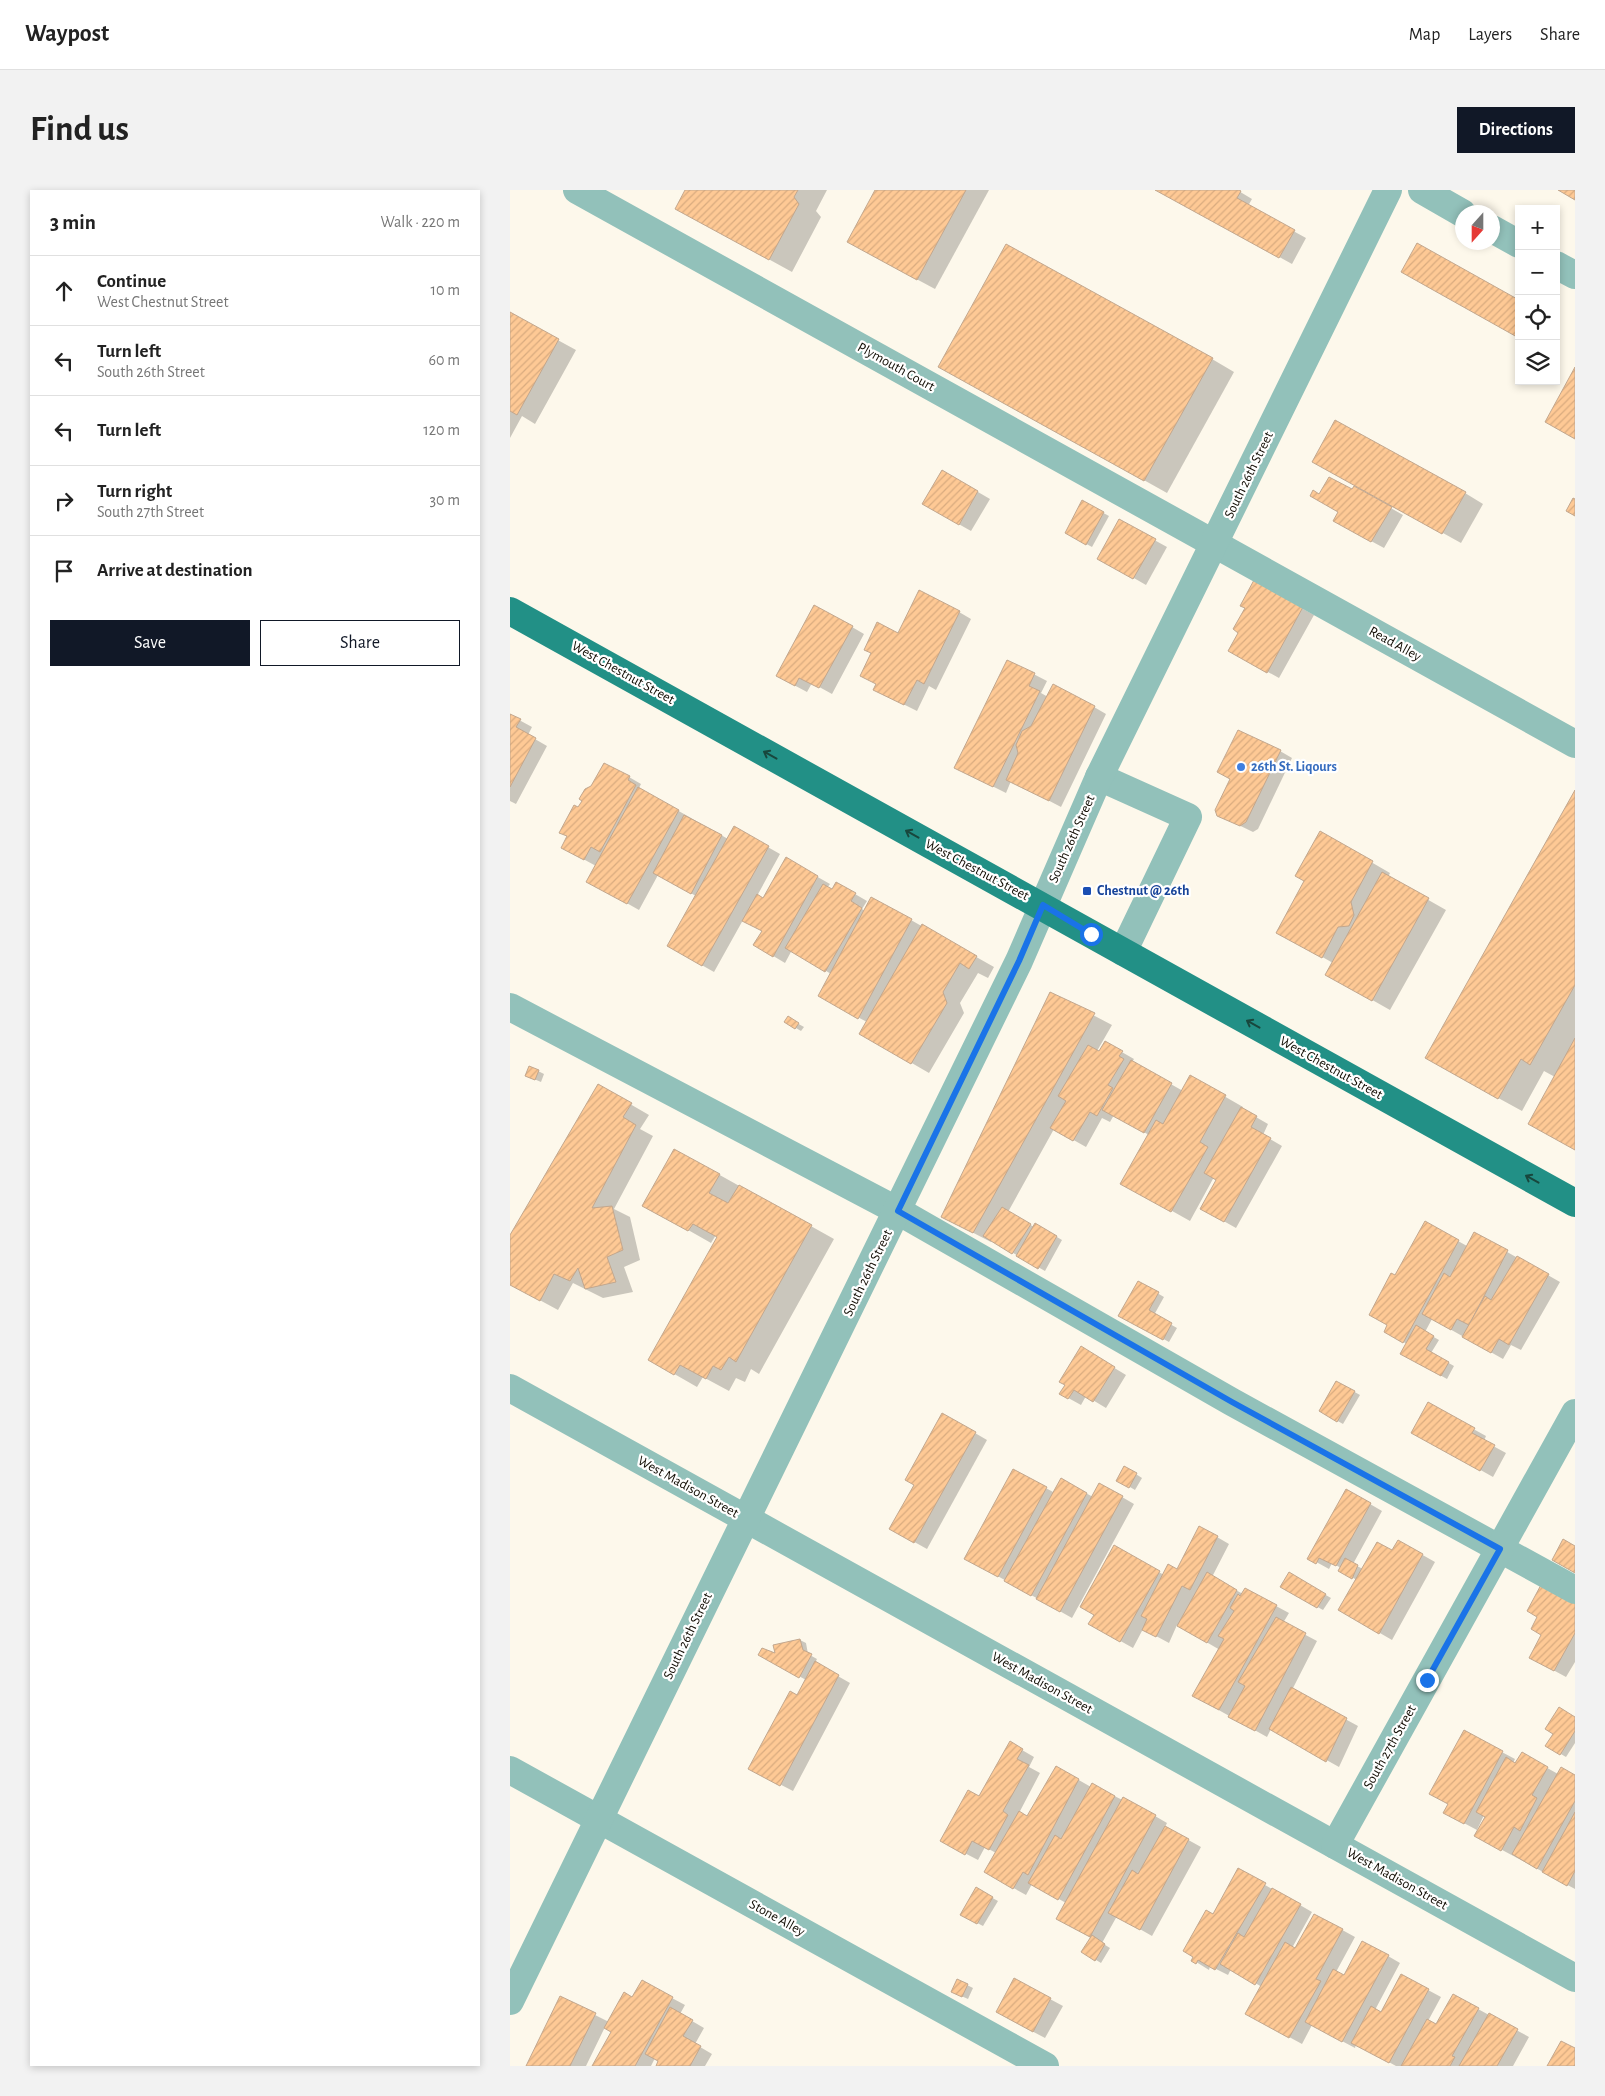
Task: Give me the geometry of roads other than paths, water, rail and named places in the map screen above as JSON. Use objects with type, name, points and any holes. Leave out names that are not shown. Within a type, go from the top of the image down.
[{"type":"main road","name":"West Chestnut Street","points":[[510,611],[1043,905],[1123,952],[1575,1203]]},
{"type":"street","name":"Plymouth Court","points":[[577,190],[1215,545]]},
{"type":"street","name":"South 26th Street","points":[[510,2002],[598,1819],[898,1211],[1019,961],[1099,777],[1215,545],[1388,190]]},
{"type":"street","points":[[1422,190],[1455,209]]},
{"type":"street","points":[[1500,233],[1515,242]]},
{"type":"street","points":[[1560,267],[1575,275]]},
{"type":"street","name":"Read Alley","points":[[1215,545],[1575,744]]},
{"type":"street","points":[[1099,777],[1188,817],[1123,952]]},
{"type":"street","points":[[510,1007],[898,1211],[1232,1402],[1575,1590]]},
{"type":"street","name":"West Madison Street","points":[[510,1388],[1575,1978]]},
{"type":"street","name":"South 27th Street","points":[[1335,1845],[1575,1413]]},
{"type":"street","name":"Stone Alley","points":[[510,1770],[1045,2066]]},
{"type":"place","name":"26th St. Liqours","points":[[1241,767]]},
{"type":"place","name":"Chestnut @ 26th","points":[[1087,891]]}]
